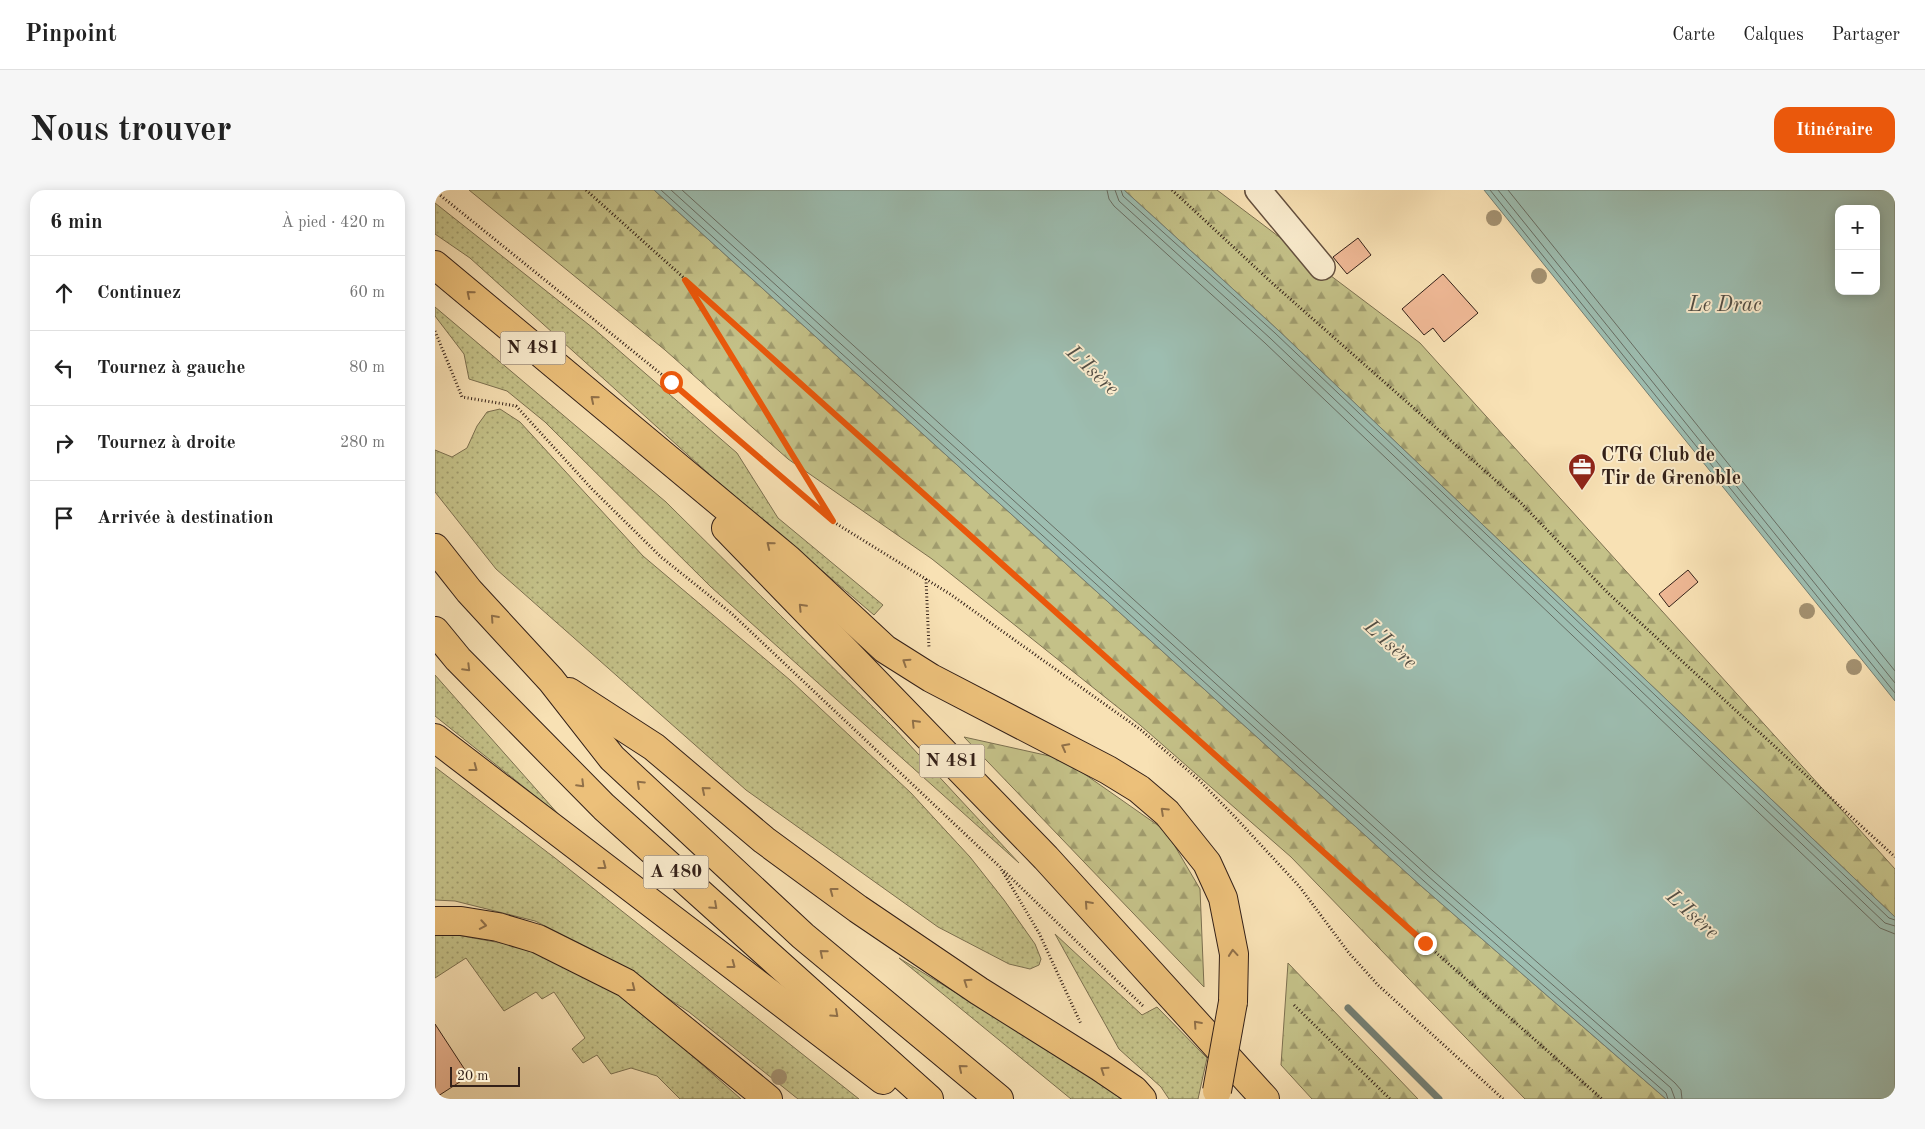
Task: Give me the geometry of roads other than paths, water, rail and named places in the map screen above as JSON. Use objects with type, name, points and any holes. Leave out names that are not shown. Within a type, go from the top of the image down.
[{"type":"highway","name":"N 481","points":[[435,265],[631,431],[1046,858],[1265,1099]]},
{"type":"highway","points":[[631,431],[788,559],[885,648],[931,678],[1108,770],[1139,789],[1167,813],[1207,863],[1223,898],[1234,954],[1233,1002],[1217,1095]]},
{"type":"highway","name":"A 480","points":[[435,548],[469,591],[551,680],[612,758],[803,936],[999,1099]]},
{"type":"highway","name":"A 480","points":[[435,631],[458,659],[604,807],[929,1099]]},
{"type":"highway","points":[[551,680],[654,747],[764,840],[858,909],[979,991],[1135,1090],[1143,1099]]},
{"type":"highway","points":[[435,738],[909,1099]]},
{"type":"highway","points":[[435,921],[461,921],[479,924],[538,939],[626,983],[767,1099]]},
{"type":"lane","points":[[1258,190],[1322,267]]},
{"type":"water","name":"L'Isère","points":[[654,190],[1124,190],[1278,330],[1895,917],[1895,1099],[1666,1099],[1420,885]]},
{"type":"water","name":"Le Drac","points":[[1484,190],[1895,190],[1895,701]]},
{"type":"waterway","points":[[1348,1008],[1439,1099]]},
{"type":"place","name":"CTG Club de Tir de Grenoble","points":[[1582,491]]}]
